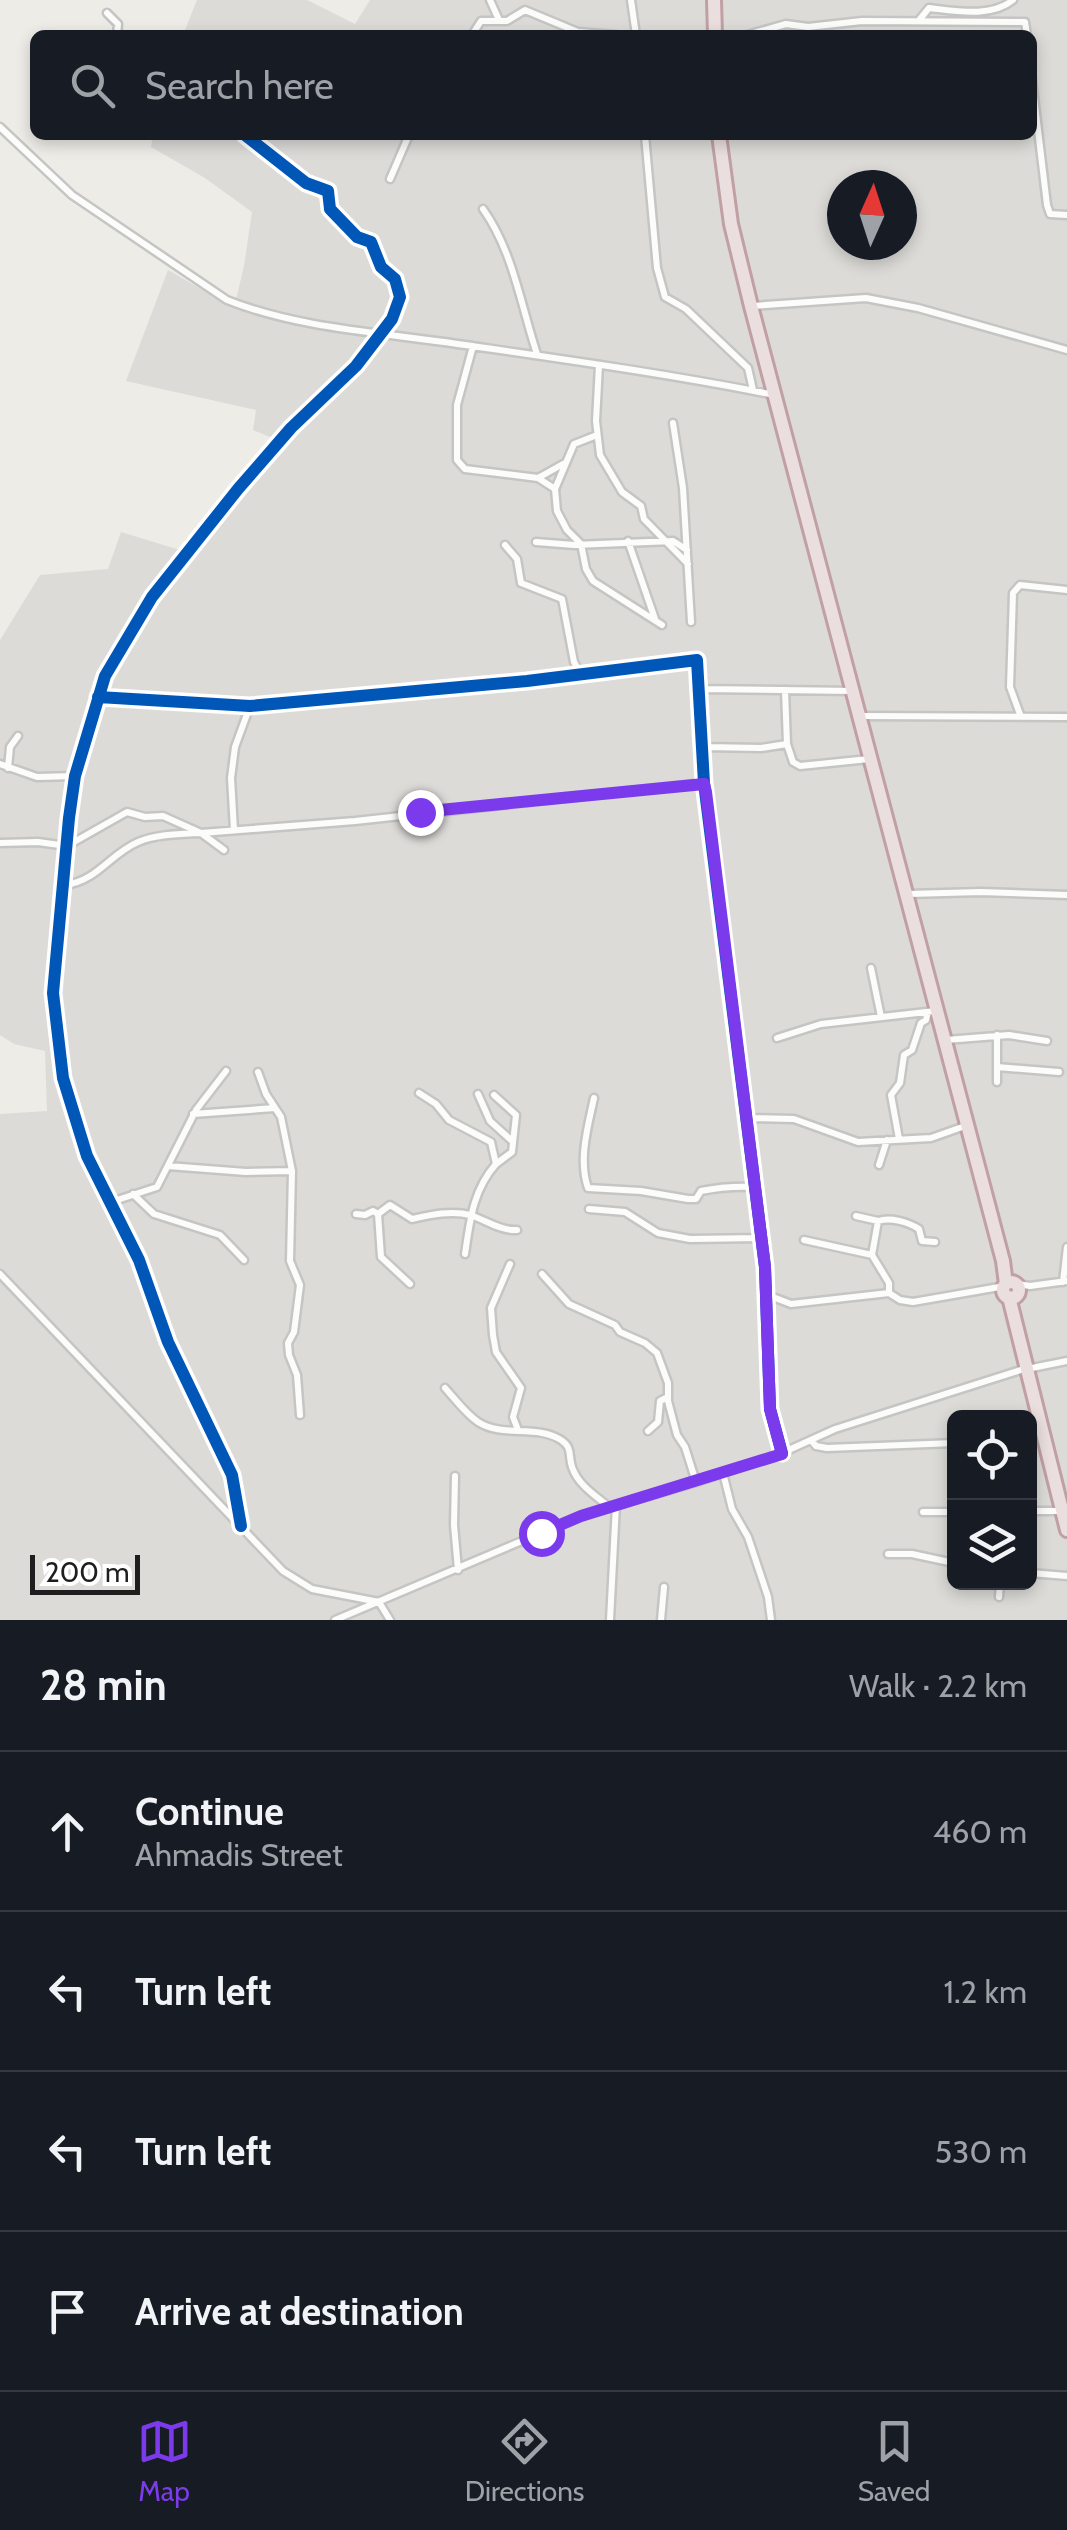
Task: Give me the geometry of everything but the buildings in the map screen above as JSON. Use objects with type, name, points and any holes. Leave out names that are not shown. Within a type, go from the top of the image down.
[{"type":"highway","points":[[714,0],[715,30]]},
{"type":"highway","points":[[720,140],[731,224],[751,306],[853,691],[932,1011],[944,1040],[1064,1483],[1067,1530]]},
{"type":"highway","points":[[1030,1368],[1034,1410]]},
{"type":"highway","points":[[1037,1440],[1065,1510]]},
{"type":"street","points":[[490,0],[499,20]]},
{"type":"street","points":[[632,0],[635,30]]},
{"type":"street","points":[[949,10],[955,0]]},
{"type":"street","points":[[920,19],[929,8],[975,12],[1002,8],[1012,0]]},
{"type":"street","points":[[475,30],[481,21],[507,21],[525,10],[573,30]]},
{"type":"street","points":[[106,13],[118,24],[118,30]]},
{"type":"street","points":[[765,30],[786,24],[808,27],[862,20],[920,19],[1025,22],[1026,30]]},
{"type":"street","points":[[1037,122],[1047,206],[1050,214],[1067,215]]},
{"type":"street","points":[[0,127],[72,194],[227,300],[272,315],[777,395]]},
{"type":"street","points":[[241,1526],[232,1475],[168,1342],[139,1260],[108,1203],[76,1125],[55,1032],[54,969],[75,776],[98,697],[117,653],[152,596],[264,458],[383,334],[400,297],[395,279],[381,267],[371,242],[357,237],[330,210],[328,190],[306,183],[251,140]]},
{"type":"street","points":[[390,179],[408,140]]},
{"type":"street","points":[[646,140],[657,268],[665,296],[686,309],[748,368],[752,390]]},
{"type":"street","points":[[483,209],[507,249],[537,354]]},
{"type":"street","points":[[751,306],[866,298],[918,308],[1067,350]]},
{"type":"street","points":[[473,346],[457,405],[457,460],[465,468],[538,478],[555,488]]},
{"type":"street","points":[[599,365],[600,455],[622,492],[640,506],[644,519],[688,564]]},
{"type":"street","points":[[673,423],[681,461],[691,622]]},
{"type":"street","points":[[597,435],[574,444],[555,488],[557,511],[567,530],[581,544],[593,582],[658,623],[628,541]]},
{"type":"street","points":[[538,478],[564,464]]},
{"type":"street","points":[[536,542],[673,541],[688,550]]},
{"type":"street","points":[[505,545],[517,559],[520,583],[562,599],[574,662],[581,674]]},
{"type":"street","points":[[1021,717],[1010,687],[1013,593],[1020,585],[1067,590]]},
{"type":"street","points":[[98,697],[250,706],[697,660],[704,784],[762,1238],[770,1409],[782,1454]]},
{"type":"street","points":[[701,689],[853,691]]},
{"type":"street","points":[[785,690],[787,744],[793,762],[800,766],[870,759]]},
{"type":"street","points":[[234,830],[234,747],[250,706]]},
{"type":"street","points":[[859,716],[1067,717]]},
{"type":"street","points":[[18,736],[4,766],[37,777],[75,776]]},
{"type":"street","points":[[704,747],[762,748],[787,744]]},
{"type":"street","points":[[65,885],[84,882],[112,857],[140,841],[704,784]]},
{"type":"street","points":[[0,842],[67,846],[127,812],[163,816],[201,833],[224,850]]},
{"type":"street","points":[[905,894],[1067,895]]},
{"type":"street","points":[[872,968],[881,1017]]},
{"type":"street","points":[[777,1038],[821,1024],[932,1011]]},
{"type":"street","points":[[899,1139],[892,1095],[900,1084],[904,1055],[912,1050],[920,1023],[932,1011]]},
{"type":"street","points":[[944,1040],[997,1035],[1047,1041]]},
{"type":"street","points":[[997,1035],[997,1082]]},
{"type":"street","points":[[997,1067],[1059,1072]]},
{"type":"street","points":[[108,1203],[157,1187],[193,1114],[226,1071]]},
{"type":"street","points":[[258,1072],[281,1117],[292,1171],[290,1261],[300,1284],[288,1355],[298,1375],[300,1416]]},
{"type":"street","points":[[418,1093],[436,1104],[449,1120],[492,1142],[496,1164]]},
{"type":"street","points":[[478,1094],[490,1121],[512,1140]]},
{"type":"street","points":[[465,1254],[471,1216],[484,1177],[512,1152],[516,1116],[494,1095]]},
{"type":"street","points":[[594,1098],[586,1130],[584,1161],[588,1188],[688,1199],[696,1198],[701,1191],[756,1187]]},
{"type":"street","points":[[193,1114],[275,1108]]},
{"type":"street","points":[[748,1118],[794,1118],[850,1140],[930,1138],[966,1125]]},
{"type":"street","points":[[879,1165],[886,1140]]},
{"type":"street","points":[[168,1166],[292,1171]]},
{"type":"street","points":[[132,1194],[154,1214],[220,1235],[244,1260]]},
{"type":"street","points":[[378,1214],[390,1204],[412,1219],[434,1214],[471,1216],[506,1230],[517,1230]]},
{"type":"street","points":[[589,1209],[615,1209],[658,1233],[690,1239],[762,1238]]},
{"type":"street","points":[[356,1214],[378,1214]]},
{"type":"street","points":[[378,1214],[381,1257],[410,1284]]},
{"type":"street","points":[[856,1216],[906,1222],[919,1229],[922,1241],[935,1242]]},
{"type":"street","points":[[878,1221],[872,1255],[889,1283],[889,1293]]},
{"type":"street","points":[[804,1240],[872,1255]]},
{"type":"street","points":[[766,1294],[790,1304],[889,1293],[913,1302],[1065,1282],[1067,1247]]},
{"type":"street","points":[[510,1264],[491,1308],[496,1352],[520,1383],[513,1418],[518,1430]]},
{"type":"street","points":[[0,1274],[283,1571],[312,1589],[378,1602],[390,1620]]},
{"type":"street","points":[[542,1274],[569,1304],[615,1324],[620,1332],[645,1343],[656,1353],[668,1383],[677,1435],[696,1482]]},
{"type":"street","points":[[335,1620],[612,1506],[782,1454],[864,1420],[1030,1368],[1067,1362]]},
{"type":"street","points":[[445,1388],[478,1422],[490,1428],[550,1434],[565,1442],[572,1468],[583,1486],[612,1506]]},
{"type":"street","points":[[648,1432],[658,1422],[660,1401],[668,1397]]},
{"type":"street","points":[[811,1440],[828,1448],[947,1443]]},
{"type":"street","points":[[723,1474],[732,1509],[748,1537],[768,1597],[771,1620]]},
{"type":"street","points":[[455,1476],[458,1570]]},
{"type":"street","points":[[610,1620],[612,1506]]},
{"type":"street","points":[[1037,1511],[1065,1510]]},
{"type":"street","points":[[923,1512],[947,1512]]},
{"type":"street","points":[[888,1554],[912,1554],[947,1562]]},
{"type":"street","points":[[1037,1574],[1067,1576]]},
{"type":"street","points":[[662,1620],[664,1587]]},
{"type":"street","points":[[998,1597],[999,1590]]},
{"type":"shaded area","points":[[197,0],[307,0],[355,24],[370,0],[1067,0],[1067,1620],[0,1620],[0,1114],[47,1111],[45,1051],[14,1044],[0,1035],[0,640],[40,575],[108,569],[121,532],[183,551],[275,439],[253,430],[256,410],[126,381],[168,270],[234,308],[252,212],[205,178],[151,147],[152,140],[1037,140],[1037,30],[185,30]]},
{"type":"cycle path","points":[[241,1526],[232,1475],[168,1342],[139,1260],[87,1156],[63,1078],[53,993],[75,776],[105,676],[152,597],[291,428],[356,366],[392,319],[400,297],[395,279],[381,267],[371,242],[357,237],[330,209],[328,191],[306,183],[251,140]]},
{"type":"cycle path","points":[[98,697],[250,706],[527,681],[697,660],[704,783],[765,1267],[770,1409],[782,1453]]},
{"type":"route","points":[[420,812],[704,784],[706,792],[765,1267],[770,1409],[782,1454],[581,1516],[541,1533]]}]
